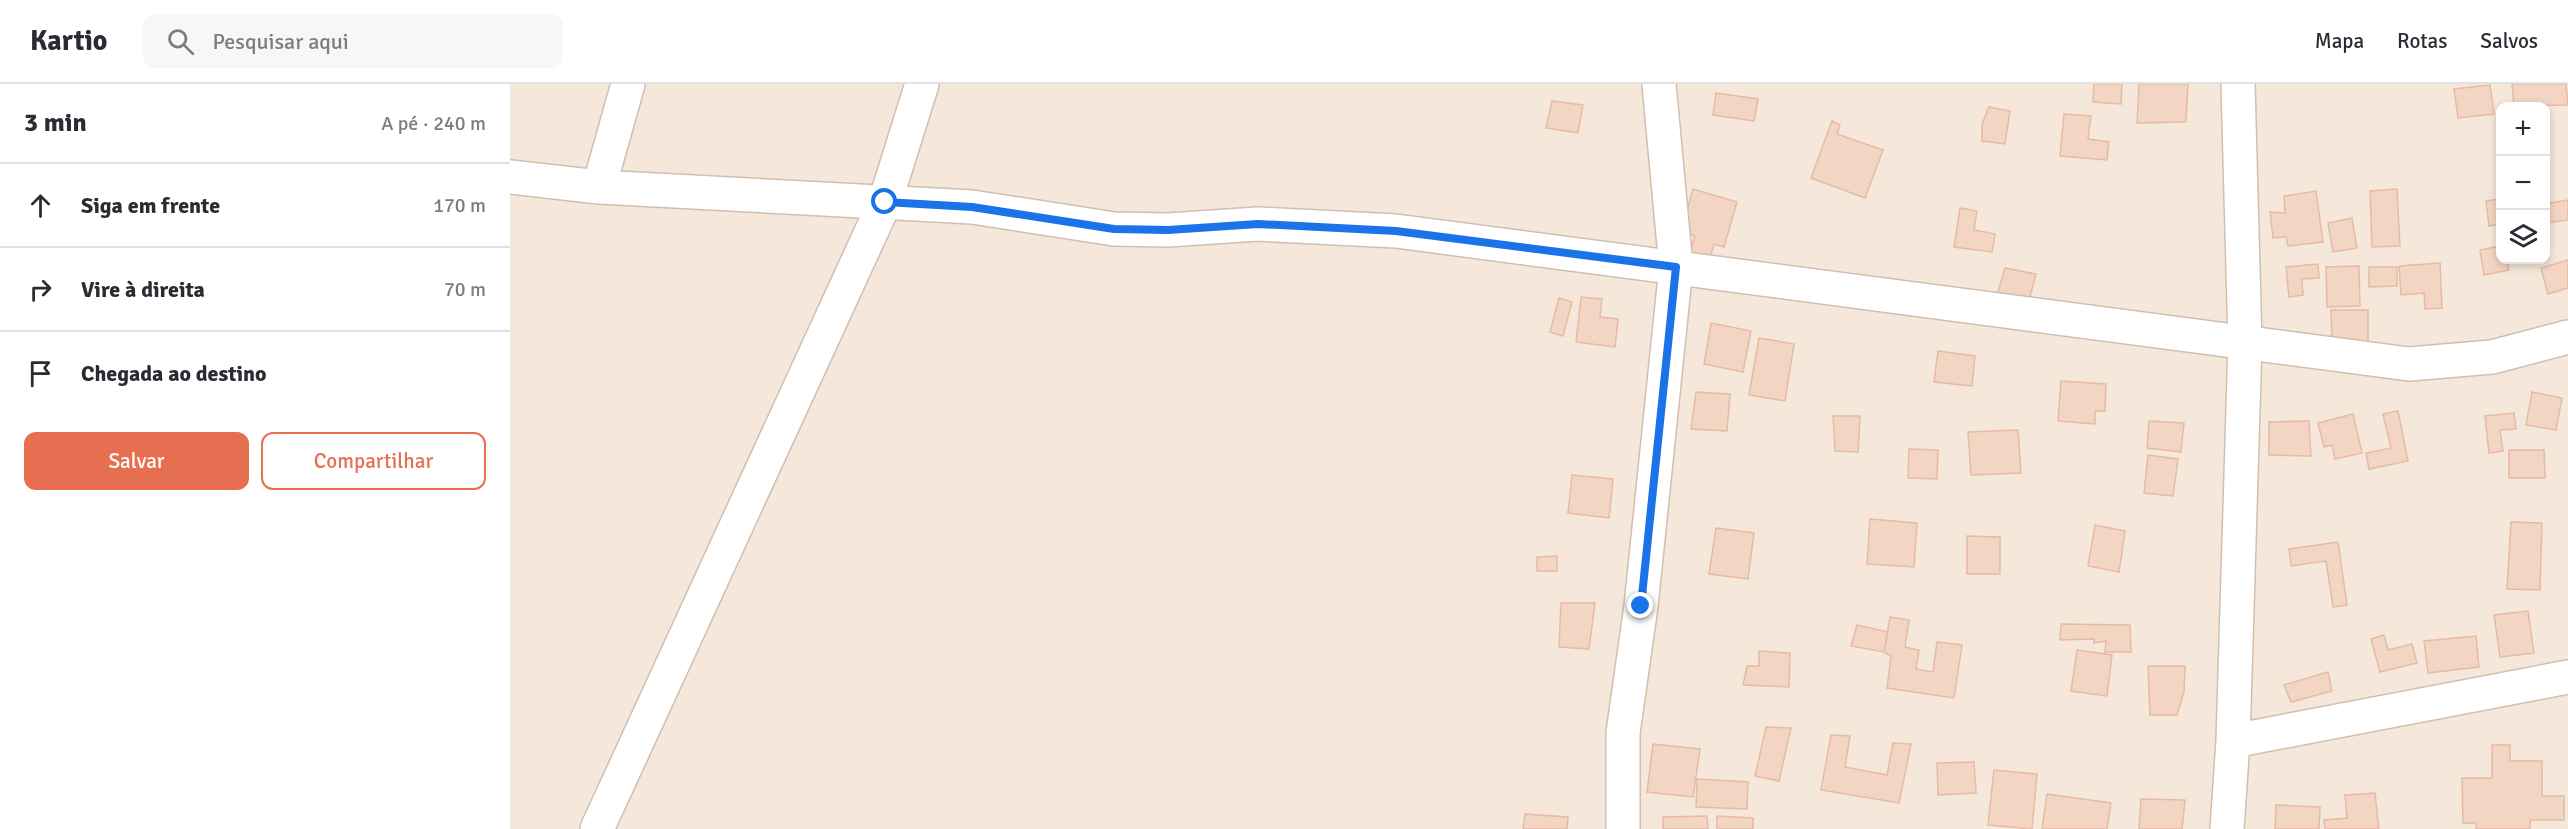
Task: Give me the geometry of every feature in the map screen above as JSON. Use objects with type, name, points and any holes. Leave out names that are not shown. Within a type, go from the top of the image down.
[{"type":"street","points":[[599,187],[628,84]]},
{"type":"street","points":[[597,829],[885,202],[922,84]]},
{"type":"street","points":[[1623,829],[1623,733],[1641,606],[1676,267],[1659,84]]},
{"type":"street","points":[[2227,829],[2233,741],[2245,344],[2238,84]]},
{"type":"street","points":[[510,177],[599,187],[972,207],[1114,229],[1168,230],[1258,224],[1396,231],[2409,364],[2492,357],[2568,337]]},
{"type":"street","points":[[2233,741],[2568,677]]},
{"type":"shaded area","points":[[510,84],[2568,84],[2568,829],[510,829]]},
{"type":"building","points":[[2094,84],[2122,84],[2121,104],[2093,102]]},
{"type":"building","points":[[2139,84],[2188,84],[2186,122],[2137,123]]},
{"type":"building","points":[[2512,84],[2566,84],[2568,105],[2550,105],[2550,102],[2514,102]]},
{"type":"building","points":[[2490,85],[2494,114],[2458,118],[2454,89]]},
{"type":"building","points":[[1716,93],[1758,99],[1754,121],[1713,115]]},
{"type":"building","points":[[1552,101],[1583,105],[1578,133],[1546,128]]},
{"type":"building","points":[[1989,107],[2010,111],[2005,144],[1982,141],[1982,124]]},
{"type":"building","points":[[2064,114],[2091,116],[2088,139],[2109,142],[2107,160],[2060,156]]},
{"type":"building","points":[[1832,121],[1840,125],[1837,134],[1883,150],[1865,198],[1811,178]]},
{"type":"building","points":[[1693,189],[1737,202],[1724,247],[1714,244],[1709,261],[1689,255],[1695,236],[1681,231]]},
{"type":"building","points":[[2397,189],[2400,246],[2372,247],[2370,191]]},
{"type":"building","points":[[2316,191],[2323,242],[2288,246],[2286,237],[2273,238],[2270,212],[2285,213],[2284,196]]},
{"type":"building","points":[[2496,200],[2496,225],[2489,226],[2486,201]]},
{"type":"building","points":[[2568,200],[2568,220],[2550,222],[2550,203]]},
{"type":"building","points":[[1960,208],[1977,211],[1974,230],[1995,234],[1992,252],[1954,247]]},
{"type":"building","points":[[2352,218],[2357,248],[2333,252],[2328,223]]},
{"type":"building","points":[[2496,247],[2496,264],[2508,264],[2509,270],[2484,275],[2480,250]]},
{"type":"building","points":[[2568,260],[2568,288],[2548,294],[2541,268]]},
{"type":"building","points":[[2440,263],[2442,308],[2425,309],[2424,293],[2401,295],[2399,266]]},
{"type":"building","points":[[2318,264],[2319,278],[2302,279],[2303,295],[2289,297],[2286,267]]},
{"type":"building","points":[[2359,266],[2360,306],[2327,307],[2326,267]]},
{"type":"building","points":[[2369,267],[2397,267],[2397,286],[2369,287]]},
{"type":"building","points":[[2005,268],[2036,274],[2028,304],[1997,295]]},
{"type":"building","points":[[1581,297],[1602,299],[1600,317],[1618,319],[1615,347],[1576,342]]},
{"type":"building","points":[[1559,298],[1572,302],[1563,336],[1550,332]]},
{"type":"building","points":[[2331,310],[2368,310],[2368,342],[2332,342]]},
{"type":"building","points":[[1711,323],[1751,331],[1743,372],[1704,364]]},
{"type":"building","points":[[1759,338],[1794,344],[1785,401],[1749,395]]},
{"type":"building","points":[[1938,351],[1975,356],[1972,386],[1934,382]]},
{"type":"building","points":[[2061,381],[2106,384],[2105,411],[2095,411],[2095,424],[2058,421]]},
{"type":"building","points":[[1696,392],[1730,394],[1727,431],[1691,429]]},
{"type":"building","points":[[2532,392],[2562,398],[2556,430],[2526,425]]},
{"type":"building","points":[[2398,411],[2408,461],[2369,469],[2366,453],[2391,448],[2383,414]]},
{"type":"building","points":[[2514,413],[2516,429],[2500,430],[2503,451],[2489,453],[2485,416]]},
{"type":"building","points":[[2353,414],[2362,453],[2335,459],[2332,445],[2324,447],[2318,423]]},
{"type":"building","points":[[1833,416],[1860,416],[1858,452],[1835,451]]},
{"type":"building","points":[[2149,421],[2184,423],[2181,452],[2147,448]]},
{"type":"building","points":[[2309,421],[2311,456],[2269,455],[2269,422]]},
{"type":"building","points":[[2018,430],[2021,473],[1971,475],[1968,432]]},
{"type":"building","points":[[1909,449],[1938,450],[1937,479],[1908,478]]},
{"type":"building","points":[[2509,450],[2544,450],[2545,478],[2509,478]]},
{"type":"building","points":[[2148,455],[2178,459],[2173,496],[2144,493]]},
{"type":"building","points":[[1572,475],[1613,479],[1609,518],[1568,513]]},
{"type":"building","points":[[1870,519],[1917,523],[1914,567],[1867,564]]},
{"type":"building","points":[[2511,522],[2542,523],[2540,590],[2507,589]]},
{"type":"building","points":[[2095,525],[2125,531],[2119,572],[2088,566]]},
{"type":"building","points":[[1716,528],[1754,533],[1748,579],[1709,574]]},
{"type":"building","points":[[1967,536],[2000,537],[2000,574],[1967,574]]},
{"type":"building","points":[[2338,542],[2347,605],[2333,607],[2326,561],[2291,566],[2289,549]]},
{"type":"building","points":[[1557,556],[1557,571],[1537,571],[1537,557]]},
{"type":"building","points":[[1561,603],[1595,603],[1589,649],[1559,647]]},
{"type":"building","points":[[2528,611],[2534,653],[2500,657],[2494,615]]},
{"type":"building","points":[[1890,617],[1909,620],[1905,647],[1919,650],[1916,669],[1933,672],[1937,642],[1962,645],[1954,698],[1887,688],[1891,656],[1884,652]]},
{"type":"building","points":[[2061,624],[2130,625],[2131,652],[2105,652],[2106,641],[2094,643],[2094,639],[2060,640]]},
{"type":"building","points":[[1857,625],[1888,632],[1884,652],[1851,646]]},
{"type":"building","points":[[2384,635],[2388,650],[2412,644],[2417,663],[2380,672],[2371,639]]},
{"type":"building","points":[[2476,636],[2479,667],[2428,673],[2424,641]]},
{"type":"building","points":[[2077,650],[2112,655],[2107,696],[2071,691]]},
{"type":"building","points":[[1759,651],[1790,653],[1789,687],[1743,685],[1747,666],[1759,666]]},
{"type":"building","points":[[2148,666],[2185,666],[2184,692],[2177,715],[2150,715]]},
{"type":"building","points":[[2328,672],[2332,691],[2291,702],[2284,685]]},
{"type":"building","points":[[1766,727],[1791,728],[1779,781],[1755,776]]},
{"type":"building","points":[[1831,735],[1850,736],[1845,767],[1887,775],[1893,743],[1911,744],[1899,803],[1821,790]]},
{"type":"building","points":[[1653,744],[1700,749],[1693,797],[1647,792]]},
{"type":"building","points":[[2492,745],[2510,745],[2510,761],[2542,761],[2542,796],[2564,796],[2564,820],[2530,820],[2530,829],[2476,829],[2476,823],[2463,823],[2462,778],[2492,778]]},
{"type":"building","points":[[1974,762],[1976,793],[1938,795],[1937,763]]},
{"type":"building","points":[[1994,770],[2037,774],[2032,829],[1988,825]]},
{"type":"building","points":[[1697,779],[1748,782],[1747,809],[1696,807]]},
{"type":"building","points":[[2375,793],[2379,829],[2325,829],[2324,820],[2347,818],[2345,795]]},
{"type":"building","points":[[2047,794],[2111,803],[2107,829],[2042,829]]},
{"type":"building","points":[[2141,799],[2185,800],[2182,829],[2139,829]]},
{"type":"building","points":[[2276,805],[2320,807],[2319,829],[2275,829]]},
{"type":"building","points":[[1525,814],[1568,817],[1567,829],[1523,829]]},
{"type":"building","points":[[1707,816],[1708,829],[1663,829],[1663,817]]},
{"type":"building","points":[[1717,816],[1753,818],[1753,829],[1717,829]]},
{"type":"route","points":[[885,202],[972,207],[1114,229],[1168,230],[1258,224],[1396,231],[1676,267],[1641,606]]}]
